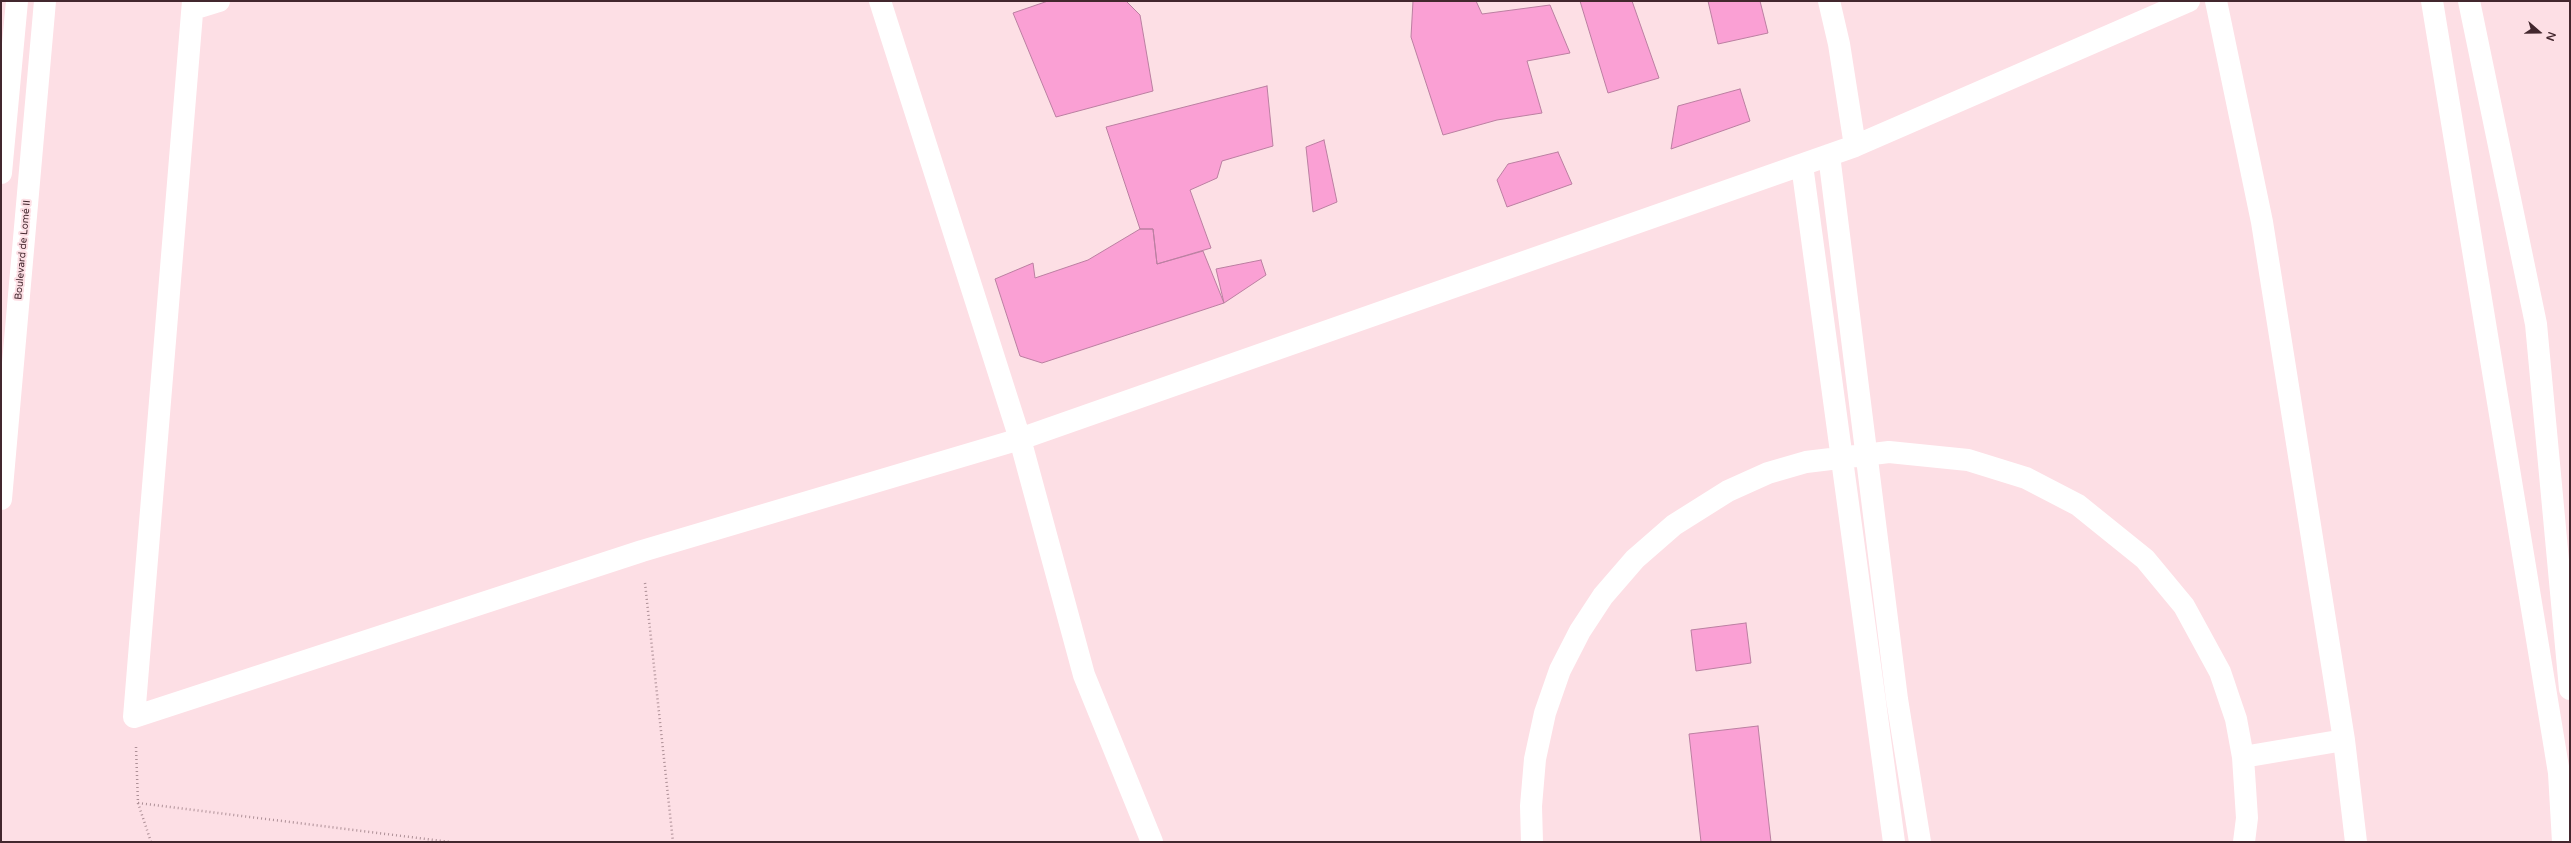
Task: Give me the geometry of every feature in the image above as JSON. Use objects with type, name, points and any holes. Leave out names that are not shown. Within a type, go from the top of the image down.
[{"type":"street","points":[[1,173],[3,126],[17,1]]},
{"type":"street","name":"Boulevard de Lomé II","points":[[1,500],[44,1]]},
{"type":"street","points":[[219,1],[193,5],[134,717],[642,551],[1020,439],[1855,146],[2189,1]]},
{"type":"street","points":[[880,1],[1020,439],[1084,675],[1152,842]]},
{"type":"street","points":[[1829,1],[1839,44],[1855,146]]},
{"type":"street","points":[[2216,1],[2262,222],[2344,740],[2356,842]]},
{"type":"street","points":[[2432,1],[2558,773],[2563,842]]},
{"type":"street","points":[[2469,1],[2536,324],[2570,689]]},
{"type":"street","points":[[1829,155],[1865,454],[1897,699],[1920,842]]},
{"type":"street","points":[[1802,165],[1840,458],[1894,842]]},
{"type":"street","points":[[1532,842],[1531,806],[1535,759],[1545,713],[1560,670],[1580,631],[1603,596],[1635,559],[1674,525],[1728,492],[1768,473],[1806,462],[1888,452],[1968,460],[2026,478],[2078,505],[2139,554],[2184,606],[2220,672],[2236,719],[2244,757],[2247,818],[2244,842]]},
{"type":"street","points":[[1874,703],[1897,699]]},
{"type":"street","points":[[2244,757],[2344,740]]},
{"type":"path","points":[[642,551],[673,842]]},
{"type":"path","points":[[134,717],[138,803],[151,842]]},
{"type":"path","points":[[138,803],[450,842]]},
{"type":"building","points":[[1048,1],[1126,1],[1140,15],[1153,91],[1056,117],[1013,13]]},
{"type":"building","points":[[1413,1],[1476,1],[1482,14],[1550,5],[1570,53],[1527,61],[1542,113],[1497,120],[1443,135],[1411,37]]},
{"type":"building","points":[[1580,1],[1632,1],[1659,78],[1608,93]]},
{"type":"building","points":[[1708,1],[1760,1],[1768,33],[1718,44]]},
{"type":"building","points":[[1267,86],[1273,146],[1222,161],[1217,178],[1190,190],[1211,248],[1157,264],[1153,229],[1140,229],[1106,127]]},
{"type":"building","points":[[1740,89],[1750,121],[1671,149],[1678,106]]},
{"type":"building","points":[[1324,140],[1337,202],[1313,212],[1306,147]]},
{"type":"building","points":[[1558,152],[1572,184],[1507,207],[1497,180],[1508,164]]},
{"type":"building","points":[[1140,229],[1153,229],[1157,264],[1203,251],[1224,303],[1042,363],[1020,356],[995,279],[1033,263],[1035,278],[1088,260]]},
{"type":"building","points":[[1261,260],[1266,275],[1224,303],[1216,269]]},
{"type":"building","points":[[1746,623],[1751,663],[1696,671],[1691,630]]},
{"type":"building","points":[[1758,726],[1771,842],[1701,842],[1689,734]]}]
